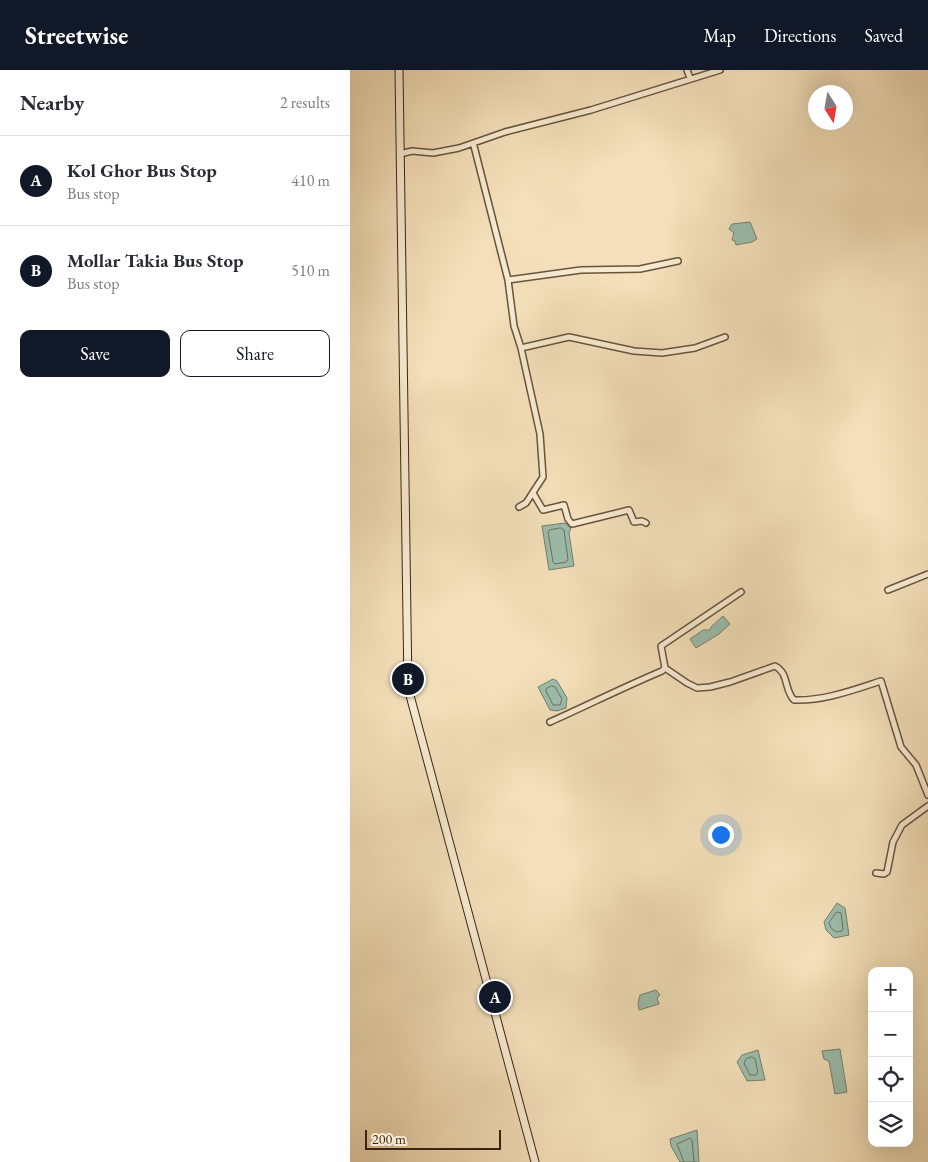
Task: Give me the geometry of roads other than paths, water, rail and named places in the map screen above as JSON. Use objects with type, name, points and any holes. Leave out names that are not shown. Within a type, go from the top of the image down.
[{"type":"main road","points":[[399,70],[408,688],[535,1162]]},
{"type":"street","points":[[687,70],[690,78]]},
{"type":"street","points":[[400,154],[412,151],[433,153],[459,148],[505,132],[591,110],[720,70]]},
{"type":"street","points":[[474,146],[508,280],[514,326],[521,348],[540,434],[543,477],[526,503],[519,507]]},
{"type":"street","points":[[508,280],[582,270],[640,269],[678,261]]},
{"type":"street","points":[[521,348],[570,337],[634,351],[662,353],[695,348],[726,337]]},
{"type":"street","points":[[533,494],[543,510],[564,505],[568,519],[572,524],[629,510],[634,522],[642,521],[646,523]]},
{"type":"street","points":[[888,590],[928,574]]},
{"type":"street","points":[[741,592],[661,646],[665,668],[697,688],[730,682],[775,666],[781,669],[784,674],[789,695],[794,700],[834,695],[881,681],[901,747],[916,765],[928,795]]},
{"type":"street","points":[[550,722],[665,668]]},
{"type":"street","points":[[876,874],[887,872],[893,842],[902,825],[928,806]]},
{"type":"water","points":[[750,222],[757,239],[752,242],[736,245],[735,241],[732,240],[734,233],[729,229],[732,224]]},
{"type":"water","points":[[565,523],[571,528],[569,533],[574,566],[549,570],[542,526]]},
{"type":"water","points":[[723,616],[730,624],[719,634],[696,648],[690,639],[703,630],[710,630]]},
{"type":"water","points":[[553,679],[557,681],[567,698],[566,708],[557,711],[550,710],[538,687]]},
{"type":"water","points":[[837,903],[845,908],[849,935],[834,938],[826,930],[824,922]]},
{"type":"water","points":[[656,990],[660,995],[657,998],[659,1004],[639,1010],[640,995]]},
{"type":"water","points":[[840,1049],[847,1092],[835,1094],[829,1061],[824,1059],[822,1051]]},
{"type":"water","points":[[758,1050],[765,1080],[747,1081],[737,1062],[742,1055]]},
{"type":"water","points":[[697,1130],[699,1162],[680,1162],[671,1146],[670,1139]]},
{"type":"place","name":"Mollar Takia Bus Stop","points":[[408,679]]},
{"type":"place","name":"Kol Ghor Bus Stop","points":[[495,997]]}]
